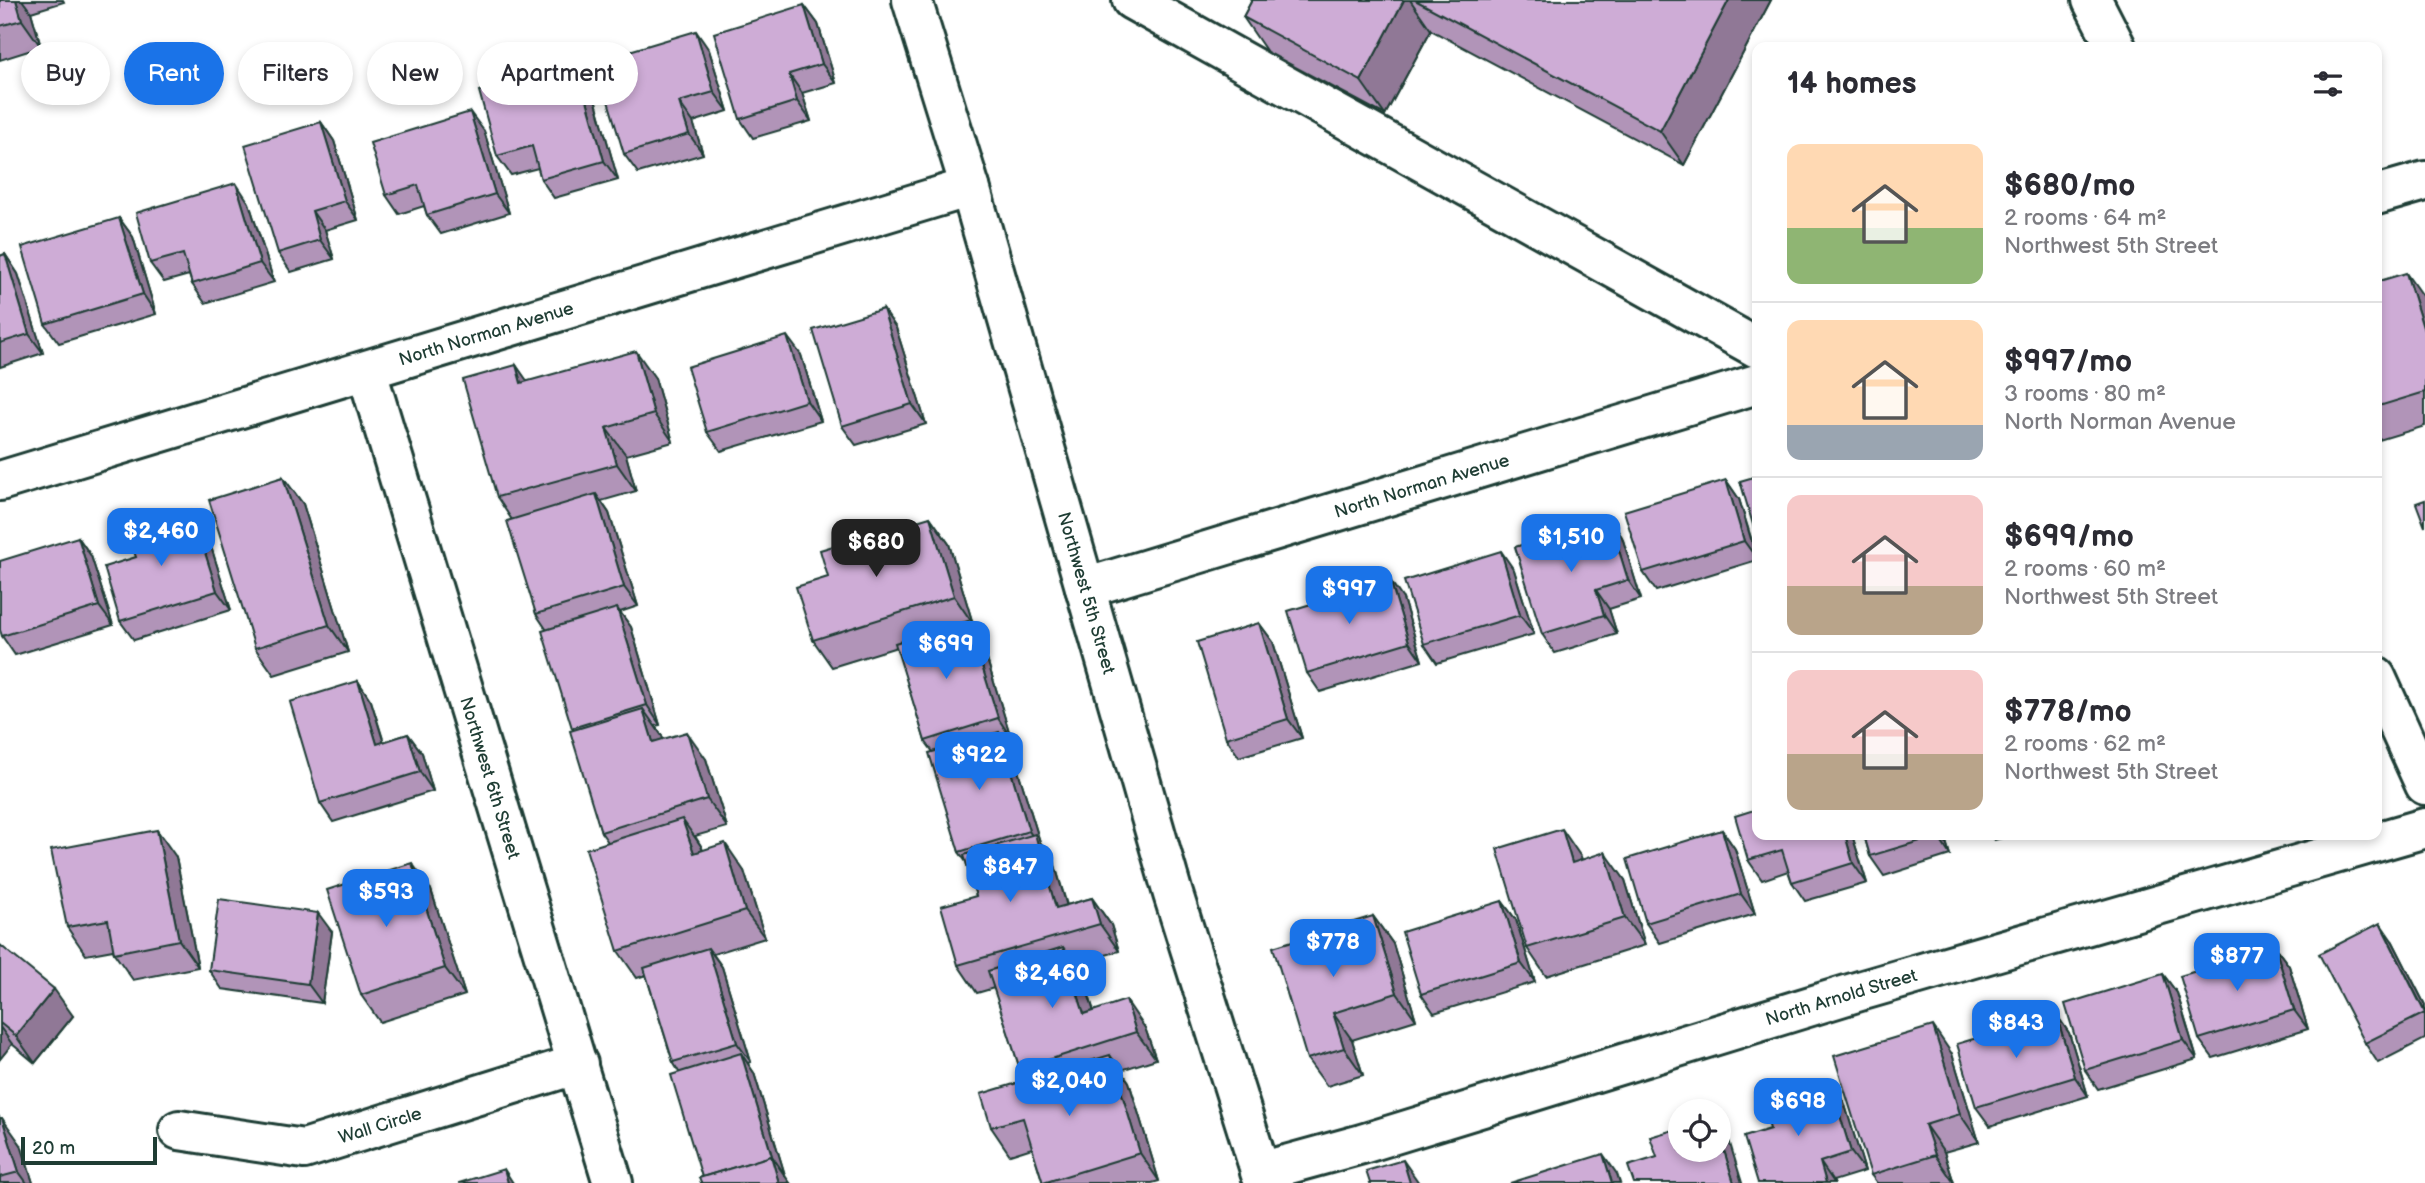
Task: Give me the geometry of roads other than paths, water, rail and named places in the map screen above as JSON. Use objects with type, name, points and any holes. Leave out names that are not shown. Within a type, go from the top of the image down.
[{"type":"street","name":"Northwest 5th Street","points":[[912,0],[970,187],[1173,894],[1262,1178]]},
{"type":"street","points":[[1132,0],[1557,234],[1752,345]]},
{"type":"street","points":[[2092,0],[2113,42]]},
{"type":"street","points":[[2382,193],[2425,181]]},
{"type":"street","name":"North Norman Avenue","points":[[0,481],[367,372],[970,187]]},
{"type":"street","name":"Northwest 6th Street","points":[[367,372],[613,1183]]},
{"type":"street","name":"North Norman Avenue","points":[[1084,588],[1752,386]]},
{"type":"street","points":[[2382,690],[2425,785]]},
{"type":"street","name":"North Arnold Street","points":[[1262,1178],[1362,1144],[1863,990],[2425,828]]},
{"type":"street","name":"Wall Circle","points":[[179,1130],[304,1149],[578,1064]]}]
